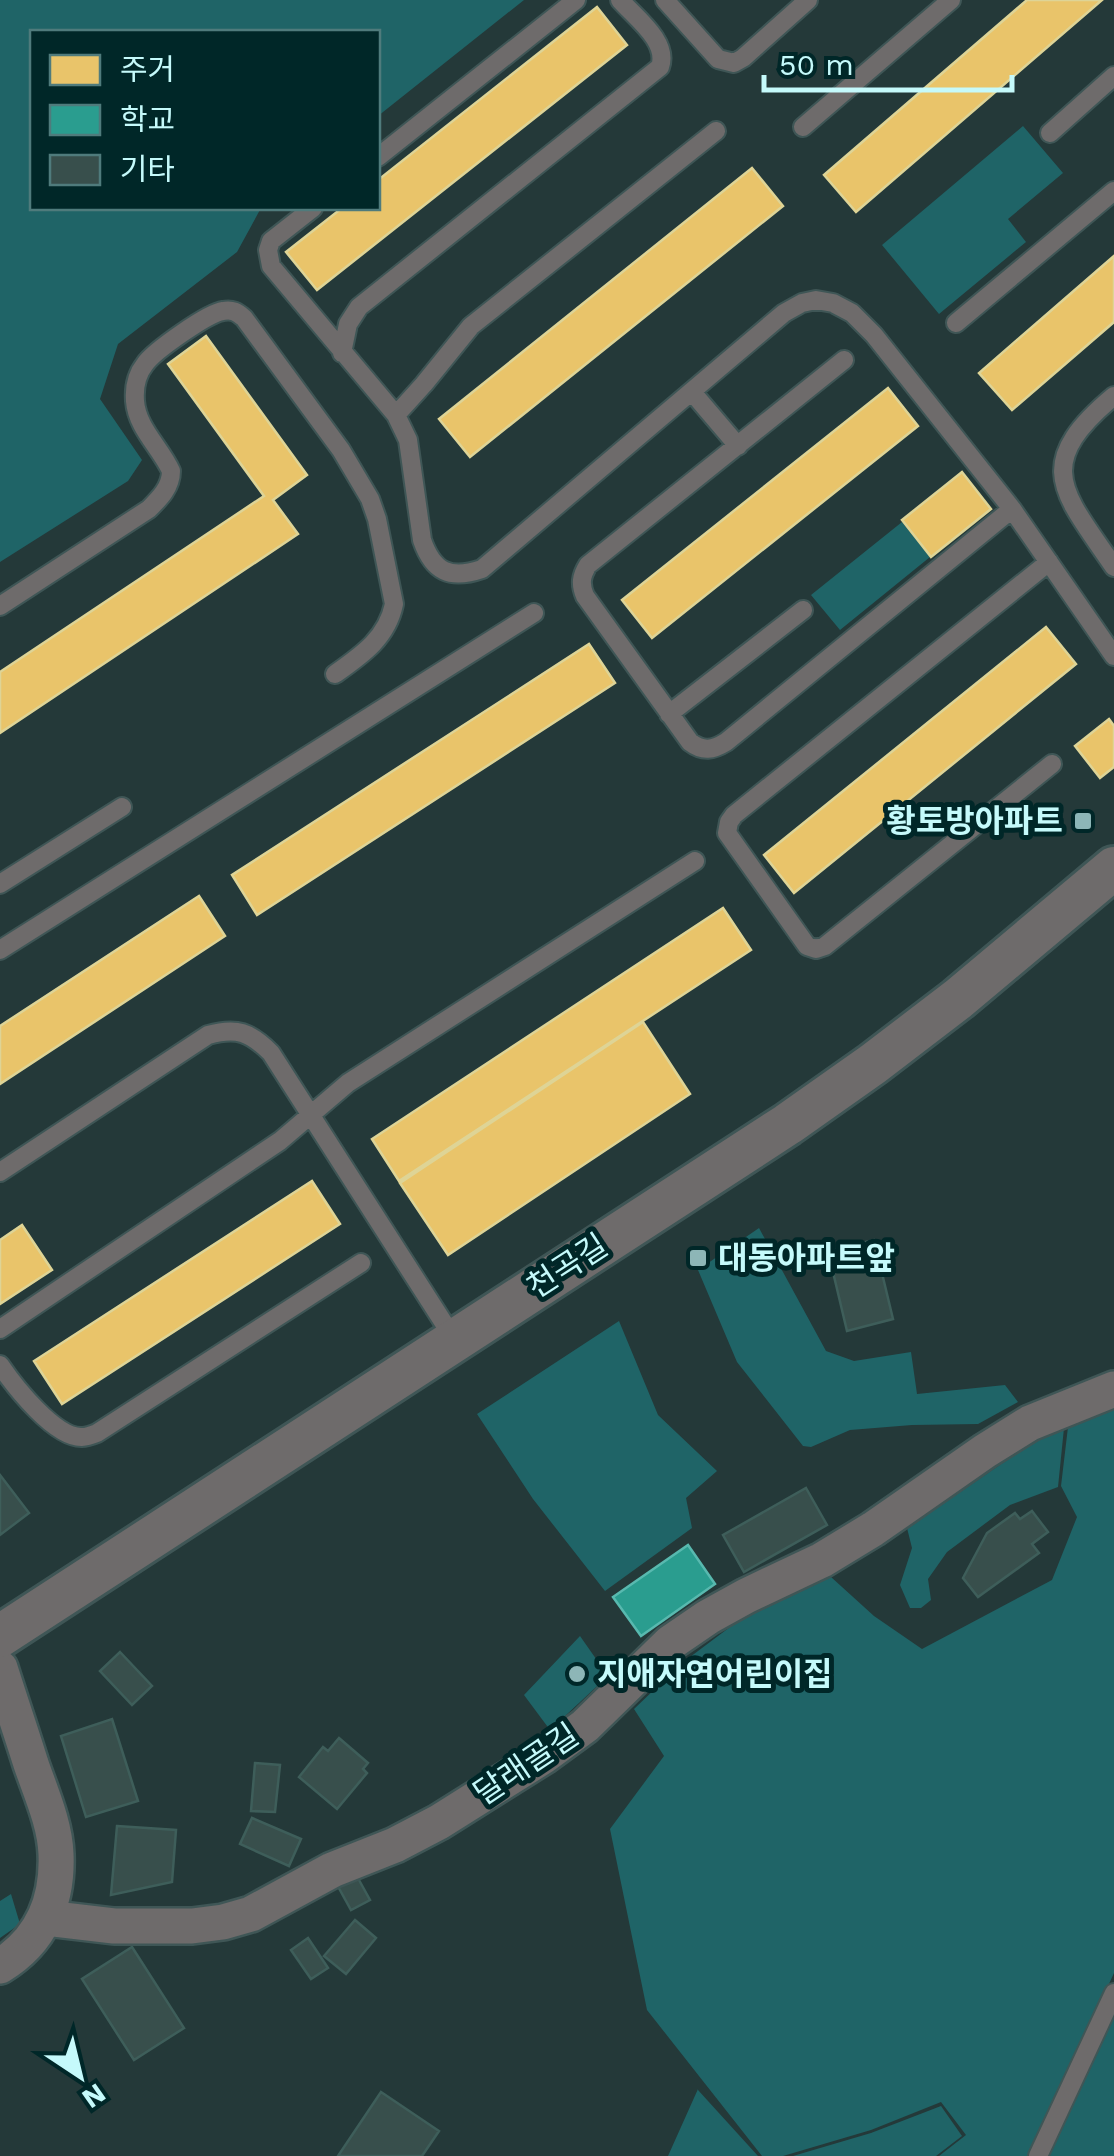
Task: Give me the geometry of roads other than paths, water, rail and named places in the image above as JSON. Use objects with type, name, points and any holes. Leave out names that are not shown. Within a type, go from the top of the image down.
[{"type":"street","name":"천곡길","points":[[0,1636],[788,1124],[958,999],[1114,868]]},
{"type":"street","name":"달래골길","points":[[46,1918],[114,1926],[223,1922],[251,1914],[332,1870],[395,1846],[544,1756],[585,1726],[670,1644],[708,1617],[873,1530],[1030,1423],[1114,1389]]},
{"type":"street","points":[[0,1619],[48,1604]]},
{"type":"street","points":[[0,1668],[52,1827],[56,1855],[46,1918],[33,1940],[0,1966]]},
{"type":"lane","points":[[380,155],[576,0]]},
{"type":"lane","points":[[342,353],[348,324],[359,307],[660,67],[661,47],[620,0]]},
{"type":"lane","points":[[665,0],[718,59],[734,63],[808,0]]},
{"type":"lane","points":[[803,127],[950,0]]},
{"type":"lane","points":[[1050,133],[1114,76]]},
{"type":"lane","points":[[396,414],[471,326],[716,131]]},
{"type":"lane","points":[[956,324],[1114,191]]},
{"type":"lane","points":[[310,210],[271,241],[268,250],[272,266],[396,414],[408,440],[422,540],[436,566],[449,573],[482,569],[784,314],[816,300],[852,313],[890,354],[1012,509],[1114,656]]},
{"type":"lane","points":[[0,606],[149,509],[164,493],[171,471],[136,413],[138,376],[144,364],[168,344],[208,316],[231,310],[244,318],[341,450],[378,519],[394,604],[391,618],[364,654],[336,674]]},
{"type":"lane","points":[[844,360],[588,565],[582,577],[585,596],[690,742],[698,749],[719,746],[1012,509]]},
{"type":"lane","points":[[692,392],[738,446]]},
{"type":"lane","points":[[1111,554],[1073,507],[1064,485],[1062,462],[1072,438],[1114,396]]},
{"type":"lane","points":[[1048,562],[734,816],[727,833],[806,946],[816,949],[1052,764]]},
{"type":"lane","points":[[669,714],[803,610]]},
{"type":"lane","points":[[0,950],[534,613]]},
{"type":"lane","points":[[0,884],[122,808]]},
{"type":"lane","points":[[0,1329],[280,1141],[348,1083],[695,861]]},
{"type":"lane","points":[[0,1172],[208,1035],[236,1030],[262,1044],[277,1061],[454,1340]]},
{"type":"lane","points":[[0,1366],[56,1428],[80,1438],[97,1434],[361,1264]]},
{"type":"lane","points":[[1038,2156],[1114,1993]]},
{"type":"place","name":"황토방아파트","points":[[1083,821]]},
{"type":"place","name":"대동아파트앞","points":[[698,1258]]},
{"type":"place","name":"지애자연어린이집","points":[[577,1674]]}]
